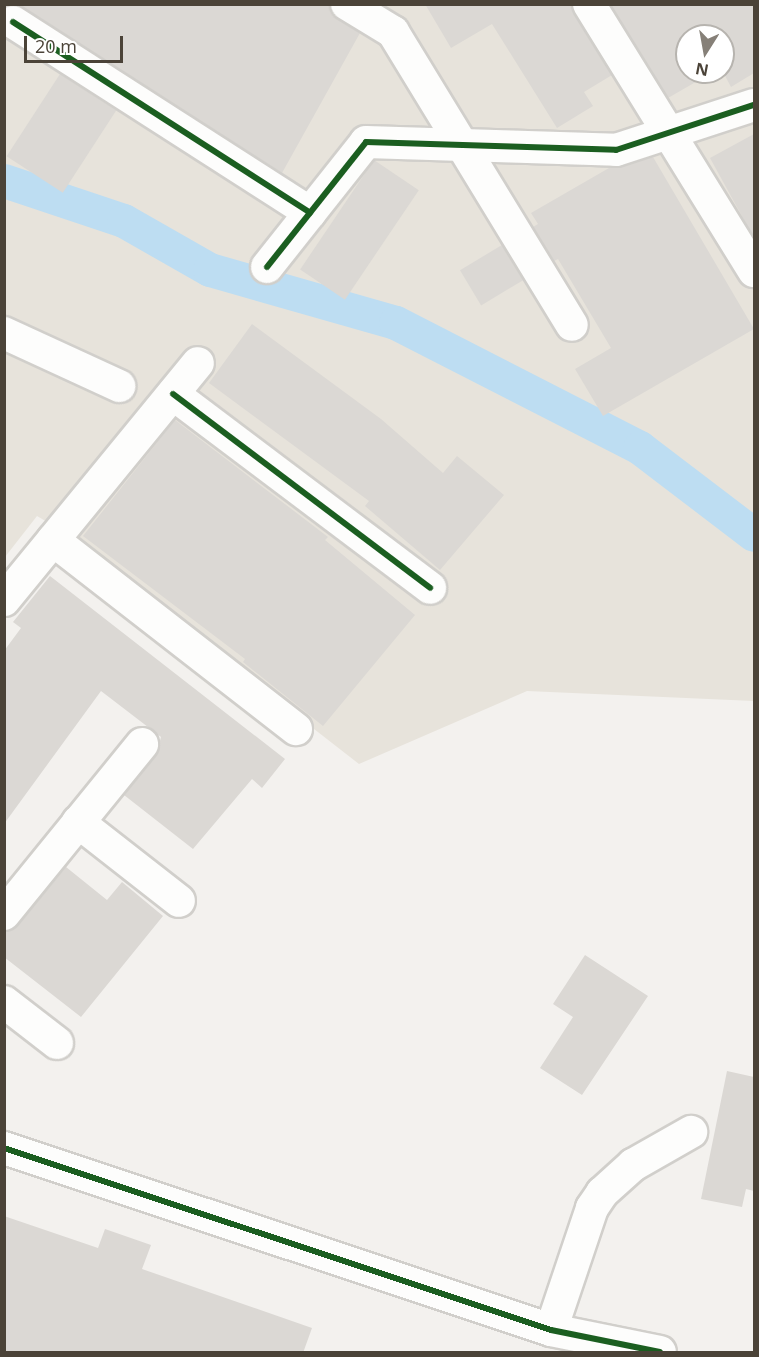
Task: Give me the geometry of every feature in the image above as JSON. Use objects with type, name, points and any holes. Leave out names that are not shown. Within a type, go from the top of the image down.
[{"type":"street","points":[[348,4],[393,32],[572,325]]},
{"type":"street","points":[[589,4],[754,271]]},
{"type":"street","points":[[13,22],[310,213]]},
{"type":"street","points":[[267,267],[366,142],[616,150],[754,105]]},
{"type":"street","points":[[4,333],[119,386]]},
{"type":"street","points":[[4,600],[198,363]]},
{"type":"street","points":[[173,394],[430,588]]},
{"type":"street","points":[[53,540],[296,729]]},
{"type":"street","points":[[4,914],[142,744]]},
{"type":"street","points":[[78,822],[180,901]]},
{"type":"street","points":[[4,1002],[57,1043]]},
{"type":"street","points":[[551,1330],[592,1208],[602,1193],[633,1165],[691,1132]]},
{"type":"street","points":[[4,1148],[551,1330],[660,1353]]},
{"type":"shaded area","points":[[5,5],[754,5],[754,701],[527,691],[359,764],[37,516],[5,557]]},
{"type":"building","points":[[16,4],[329,4],[337,19],[360,33],[282,173]]},
{"type":"building","points":[[425,4],[571,4],[612,75],[584,92],[593,106],[557,128],[492,24],[451,48]]},
{"type":"building","points":[[610,4],[754,4],[754,73],[731,87],[729,84],[735,84],[735,24],[675,24],[675,84],[692,84],[668,98]]},
{"type":"building","points":[[60,74],[116,110],[63,193],[7,156]]},
{"type":"building","points":[[754,134],[754,238],[710,158]]},
{"type":"building","points":[[653,157],[754,329],[603,416],[575,369],[611,348],[558,259],[554,261],[533,227],[538,224],[531,213],[609,168]]},
{"type":"building","points":[[374,160],[419,190],[345,300],[300,269]]},
{"type":"building","points":[[502,245],[523,280],[481,305],[460,270]]},
{"type":"building","points":[[252,324],[381,419],[443,473],[457,456],[504,495],[440,570],[365,506],[369,501],[209,383]]},
{"type":"building","points":[[175,420],[328,537],[325,540],[415,615],[323,726],[243,662],[245,659],[83,536]]},
{"type":"building","points":[[50,576],[285,759],[262,788],[252,779],[193,849],[124,795],[156,755],[161,737],[101,691],[4,824],[4,651],[21,628],[13,622]]},
{"type":"building","points":[[66,867],[107,900],[122,882],[163,916],[81,1017],[4,957],[4,932],[18,925]]},
{"type":"building","points":[[585,955],[648,996],[582,1095],[540,1068],[573,1017],[553,1004]]},
{"type":"building","points":[[727,1071],[754,1077],[754,1191],[746,1189],[742,1207],[701,1199]]},
{"type":"building","points":[[4,1216],[98,1248],[105,1229],[151,1245],[142,1269],[312,1328],[303,1353],[4,1353]]},
{"type":"waterway","points":[[4,181],[124,221],[210,270],[396,323],[640,448],[754,535]]},
{"type":"cycle path","points":[[13,22],[310,213]]},
{"type":"cycle path","points":[[267,267],[366,142],[616,150],[754,105]]},
{"type":"cycle path","points":[[173,394],[430,588]]},
{"type":"cycle path","points":[[4,1148],[551,1330],[660,1352]]}]
